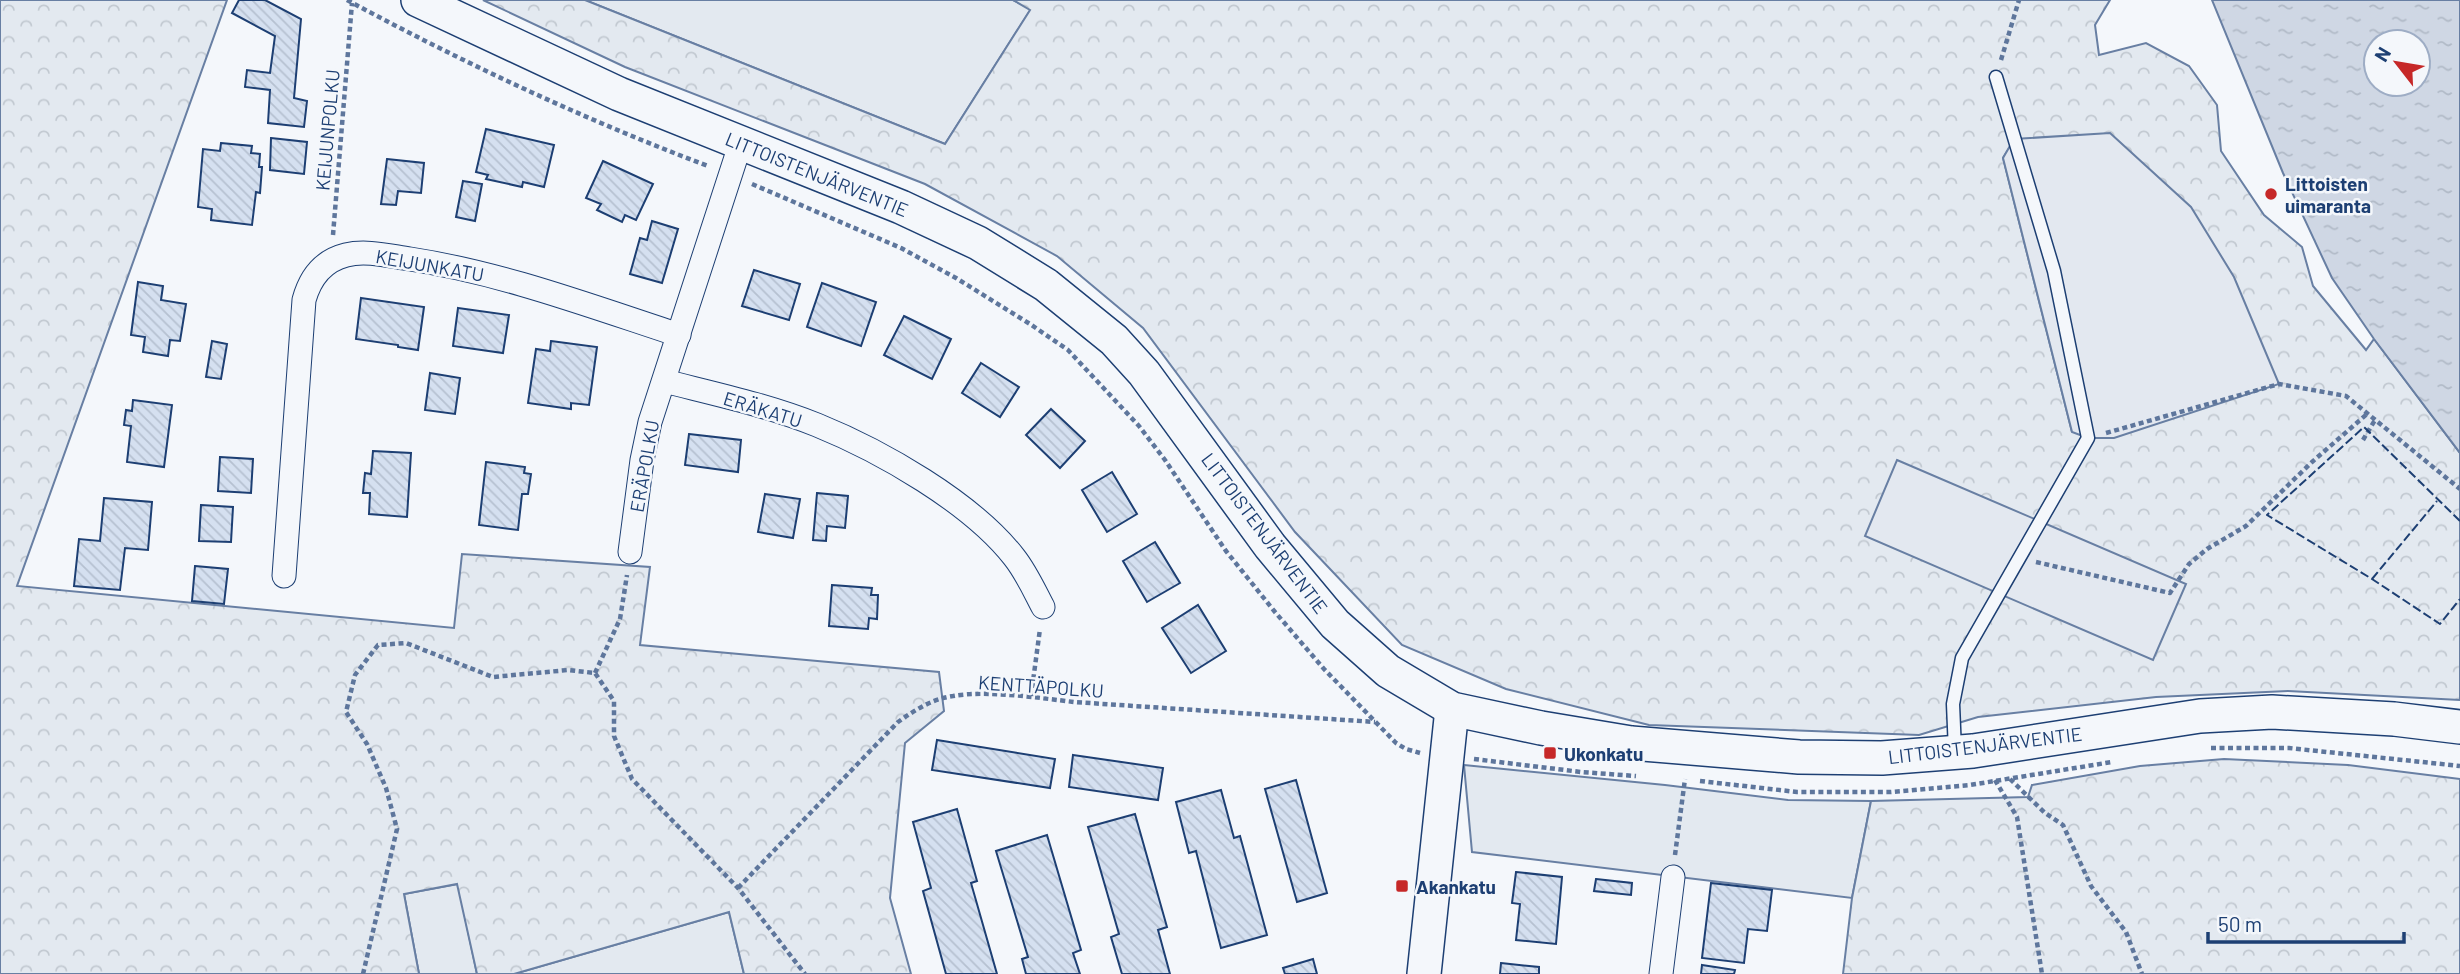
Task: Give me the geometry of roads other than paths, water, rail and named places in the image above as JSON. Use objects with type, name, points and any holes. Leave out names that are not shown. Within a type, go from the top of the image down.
[{"type":"street","name":"LITTOISTENJÄRVENTIE","points":[[418,0],[619,94],[869,192],[943,226],[1014,264],[1086,316],[1114,340],[1144,373],[1270,546],[1335,624],[1388,671],[1409,686],[1452,709],[1631,743],[1799,757],[1882,758],[1955,752],[2200,716],[2248,713],[2394,719],[2460,727]]},
{"type":"street","points":[[664,381],[741,142]]},
{"type":"street","name":"KEIJUNKATU","points":[[284,576],[304,300],[314,276],[332,260],[345,255],[372,254],[479,272],[537,288],[679,335]]},
{"type":"street","name":"ERÄPOLKU","points":[[630,552],[642,460],[664,381]]},
{"type":"street","name":"ERÄKATU","points":[[664,381],[817,425],[913,475],[970,513],[995,535],[1030,580],[1043,607]]},
{"type":"street","points":[[1424,974],[1452,709]]},
{"type":"street","points":[[1661,974],[1673,877]]},
{"type":"lane","points":[[1955,752],[1953,704],[1962,658],[2088,438],[2054,271],[1996,77]]},
{"type":"water","points":[[2212,0],[2460,0],[2460,453],[2374,339],[2332,278],[2283,173]]},
{"type":"place","name":"Littoisten uimaranta","points":[[2271,194]]},
{"type":"place","name":"Ukonkatu","points":[[1550,753]]},
{"type":"place","name":"Akankatu","points":[[1402,886]]}]
